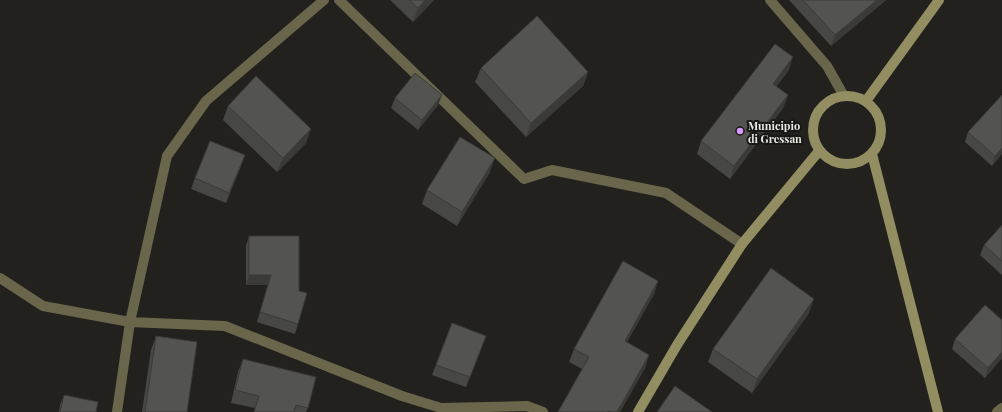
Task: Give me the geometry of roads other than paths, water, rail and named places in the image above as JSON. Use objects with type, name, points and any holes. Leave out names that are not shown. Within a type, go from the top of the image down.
[{"type":"main road","points":[[866,101],[939,0]]},
{"type":"main road","points":[[844,96],[866,101],[876,112],[881,128],[881,133],[872,154],[856,164],[845,165],[830,160],[819,151],[812,134],[813,120],[819,110],[828,101],[844,96]]},
{"type":"main road","points":[[638,412],[677,345],[742,244],[819,151]]},
{"type":"main road","points":[[872,154],[938,412]]},
{"type":"street","points":[[118,412],[130,322],[167,156],[206,101],[324,0]]},
{"type":"street","points":[[339,0],[524,179],[552,170],[666,193],[742,244]]},
{"type":"street","points":[[770,0],[827,66],[844,96]]},
{"type":"street","points":[[0,278],[43,306],[130,322],[225,326],[402,396],[442,410],[527,406],[542,412]]},
{"type":"street","points":[[997,412],[1002,408]]},
{"type":"place","name":"Municipio di Gressan","points":[[740,131]]}]
